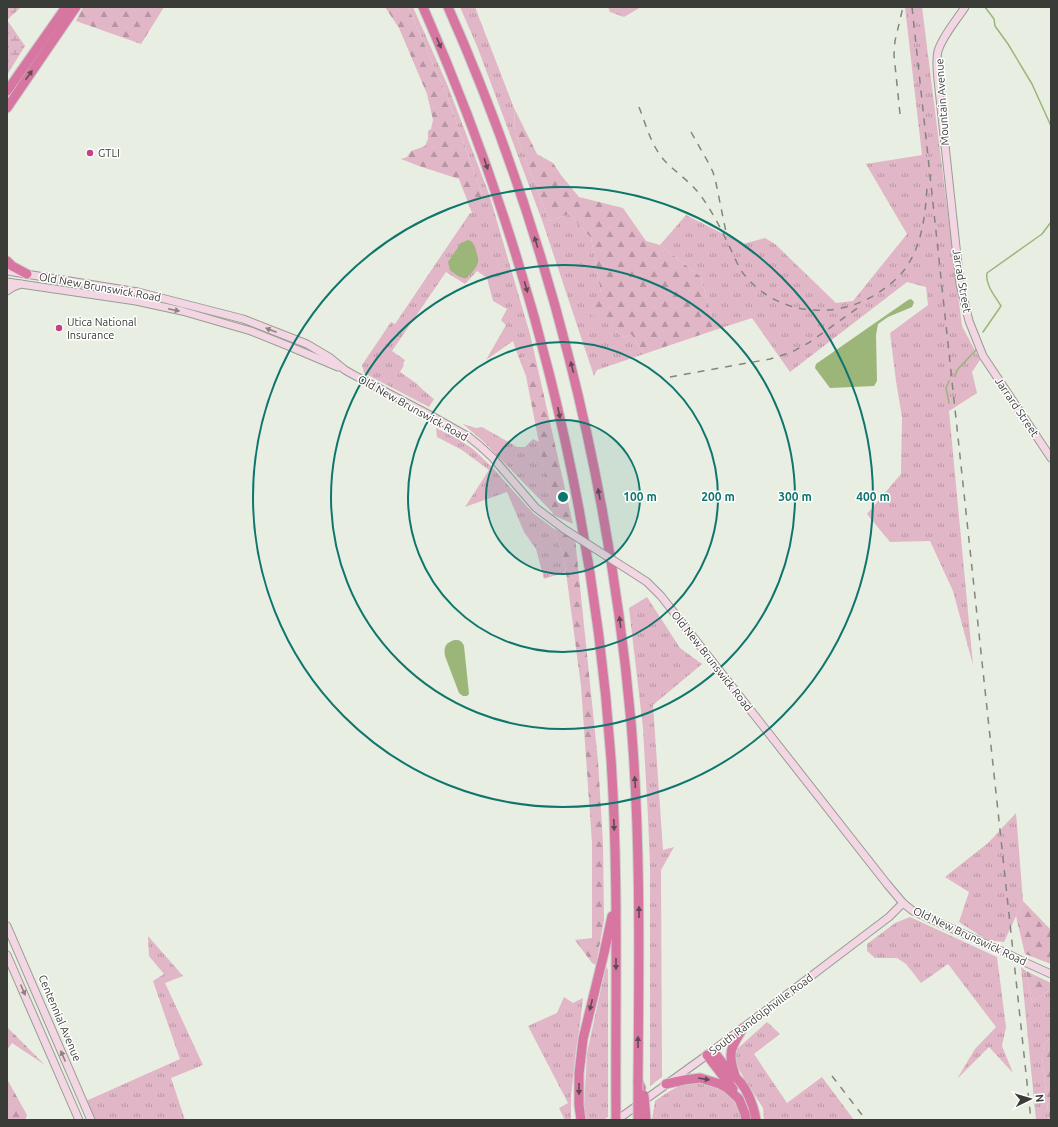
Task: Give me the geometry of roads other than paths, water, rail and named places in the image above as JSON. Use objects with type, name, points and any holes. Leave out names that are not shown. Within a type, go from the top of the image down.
[{"type":"highway","points":[[7,91],[66,7]]},
{"type":"highway","points":[[7,108],[76,7]]},
{"type":"highway","points":[[423,7],[460,93],[497,195],[526,284],[558,407],[587,554],[604,679],[612,779],[616,897],[616,1120]]},
{"type":"highway","points":[[448,7],[499,132],[534,237],[561,325],[589,441],[603,514],[625,661],[636,796],[639,882],[638,1120]]},
{"type":"highway","points":[[7,260],[12,266],[27,274]]},
{"type":"highway","points":[[577,1120],[583,1039],[616,897]]},
{"type":"highway","points":[[736,1078],[731,1065],[730,1057],[734,1043],[743,1028]]},
{"type":"highway","points":[[710,1053],[743,1086],[752,1102],[756,1120]]},
{"type":"highway","points":[[710,1053],[736,1092],[746,1114],[746,1120]]},
{"type":"highway","points":[[666,1084],[692,1079],[704,1079],[727,1088],[739,1099]]},
{"type":"highway","points":[[638,1081],[644,1095],[646,1120]]},
{"type":"highway","points":[[579,1105],[581,1120]]},
{"type":"main road","name":"Mountain Avenue","points":[[951,204],[937,63],[938,52],[942,42],[965,7]]},
{"type":"main road","name":"Jarrad Street","points":[[951,204],[960,284],[969,321],[983,356]]},
{"type":"main road","name":"Old New Brunswick Road","points":[[7,271],[138,292],[243,319],[307,344],[329,357],[345,370]]},
{"type":"main road","name":"Old New Brunswick Road","points":[[7,282],[136,301],[182,311],[250,331],[345,370],[469,437],[493,458],[536,508],[564,529],[647,582],[661,596],[903,903],[918,914],[1051,974]]},
{"type":"main road","points":[[7,292],[13,287],[22,284]]},
{"type":"main road","name":"Jarrard Street","points":[[983,356],[1051,458]]},
{"type":"main road","name":"South Randolphville Road","points":[[616,1120],[710,1053],[889,917],[903,903]]},
{"type":"main road","name":"Centennial Avenue","points":[[7,926],[91,1120]]},
{"type":"main road","name":"Centennial Avenue","points":[[7,955],[79,1120]]},
{"type":"waterway","points":[[985,7],[994,19],[995,26],[1008,44],[1032,84],[1051,126]]},
{"type":"waterway","points":[[983,332],[1001,306],[989,286],[987,273],[1042,234],[1051,222]]},
{"type":"waterway","points":[[955,376],[957,370],[977,349]]},
{"type":"waterway","points":[[949,381],[946,388],[949,403]]},
{"type":"railway","points":[[900,114],[894,55],[895,41],[903,7]]},
{"type":"railway","points":[[912,7],[1031,1120]]},
{"type":"railway","points":[[639,107],[649,135],[659,154],[673,169],[693,186],[707,204],[740,269],[754,285],[770,297],[789,305],[808,310],[828,310],[848,307],[867,299],[893,282],[911,260],[919,240],[924,220],[927,188]]},
{"type":"railway","points":[[691,132],[713,172],[727,237]]},
{"type":"railway","points":[[670,377],[770,359],[792,352],[810,342],[859,307]]},
{"type":"railway","points":[[832,1076],[866,1120]]},
{"type":"place","name":"GTLI","points":[[90,153]]},
{"type":"place","name":"Utica National Insurance","points":[[59,328]]}]
